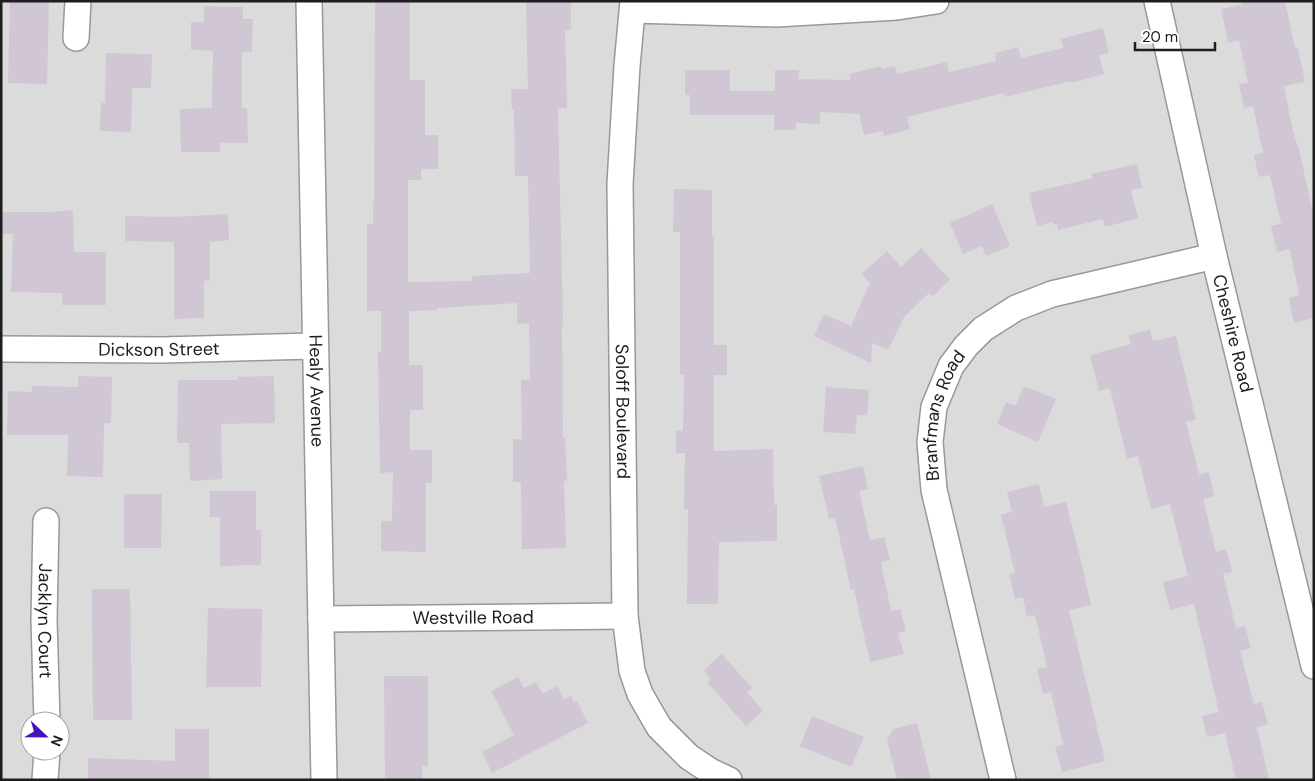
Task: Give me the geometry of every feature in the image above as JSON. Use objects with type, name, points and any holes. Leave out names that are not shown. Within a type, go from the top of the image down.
[{"type":"street","points":[[76,38],[78,1]]},
{"type":"street","name":"Healy Avenue","points":[[308,1],[324,780]]},
{"type":"street","points":[[633,6],[776,14],[897,7],[936,1]]},
{"type":"street","name":"Cheshire Road","points":[[1156,1],[1214,256],[1306,598],[1314,666]]},
{"type":"street","name":"Soloff Boulevard","points":[[633,6],[627,66],[620,184],[625,616],[632,671],[640,694],[659,727],[689,758],[729,780]]},
{"type":"street","name":"Branfmans Road","points":[[1002,780],[934,490],[930,442],[934,407],[944,382],[951,366],[966,346],[983,329],[1016,308],[1052,294],[1214,256]]},
{"type":"street","name":"Dickson Street","points":[[1,349],[162,350],[315,346]]},
{"type":"street","name":"Jacklyn Court","points":[[46,521],[44,620],[46,711]]},
{"type":"street","name":"Westville Road","points":[[321,619],[625,616]]},
{"type":"street","points":[[45,780],[46,761]]},
{"type":"shaded area","points":[[1,1],[1314,1],[1314,780],[1,780]]},
{"type":"building","points":[[10,1],[49,1],[47,84],[8,83]]},
{"type":"building","points":[[375,1],[410,1],[410,80],[425,80],[425,135],[438,135],[438,169],[421,169],[421,180],[408,180],[408,282],[472,281],[472,276],[530,273],[528,176],[515,176],[514,110],[512,110],[511,89],[528,89],[526,1],[571,1],[571,30],[565,30],[567,108],[558,108],[563,322],[563,438],[565,438],[567,481],[564,481],[566,548],[522,549],[521,482],[513,482],[513,439],[522,439],[521,380],[530,380],[529,323],[517,324],[517,303],[409,311],[409,365],[423,365],[423,410],[410,410],[410,450],[432,450],[432,483],[426,483],[426,552],[381,551],[381,521],[392,521],[393,472],[380,473],[378,352],[381,352],[381,311],[367,311],[367,224],[373,224],[374,202]]},
{"type":"building","points":[[1241,1],[1285,1],[1295,49],[1298,48],[1305,82],[1284,86],[1314,219],[1314,318],[1294,323],[1289,298],[1299,295],[1290,249],[1277,252],[1271,226],[1281,224],[1270,175],[1259,177],[1254,155],[1263,153],[1253,106],[1244,108],[1239,84],[1248,83],[1239,40],[1228,43],[1221,9],[1241,5]]},
{"type":"building","points":[[204,6],[243,7],[243,19],[253,19],[252,52],[242,52],[242,108],[247,108],[248,143],[220,143],[220,152],[181,152],[180,109],[212,108],[213,51],[191,50],[191,22],[204,22]]},
{"type":"building","points":[[1103,28],[1109,53],[1099,55],[1104,74],[1005,97],[1004,93],[907,117],[910,129],[884,136],[883,131],[864,135],[859,114],[820,112],[820,124],[796,123],[795,130],[774,130],[774,115],[690,115],[690,95],[685,95],[685,70],[730,70],[730,91],[775,91],[775,70],[799,70],[798,79],[851,80],[849,74],[881,66],[882,69],[895,66],[897,74],[947,62],[949,72],[996,61],[995,53],[1018,47],[1021,58],[1063,48],[1061,39]]},
{"type":"building","points":[[106,53],[152,54],[151,88],[132,88],[131,132],[100,131],[101,103],[105,103]]},
{"type":"building","points":[[1137,164],[1142,188],[1131,190],[1138,218],[1105,227],[1103,219],[1058,230],[1057,224],[1054,225],[1053,222],[1037,226],[1029,193],[1093,178],[1092,174]]},
{"type":"building","points":[[674,189],[712,190],[714,345],[727,345],[727,375],[714,375],[714,451],[773,449],[774,505],[777,505],[777,541],[719,542],[718,604],[687,604],[688,509],[684,509],[685,453],[676,453],[676,431],[683,431],[684,375],[680,375],[680,232],[673,232]]},
{"type":"building","points":[[992,204],[1010,246],[986,256],[982,246],[963,254],[950,223]]},
{"type":"building","points":[[73,210],[74,252],[106,252],[106,305],[62,305],[62,293],[11,292],[13,234],[1,234],[1,212]]},
{"type":"building","points":[[228,214],[229,240],[210,242],[210,280],[204,281],[204,318],[174,319],[174,242],[125,241],[125,216],[172,217]]},
{"type":"building","points":[[921,248],[950,280],[933,296],[929,293],[904,317],[888,350],[872,343],[871,363],[814,336],[824,314],[851,326],[870,283],[862,274],[887,251],[901,267]]},
{"type":"building","points":[[1150,330],[1153,341],[1176,336],[1196,420],[1186,422],[1199,474],[1209,472],[1214,496],[1203,499],[1216,552],[1226,549],[1232,572],[1223,574],[1236,628],[1245,626],[1251,648],[1240,651],[1254,704],[1262,702],[1268,724],[1257,727],[1269,780],[1236,780],[1225,733],[1207,737],[1202,716],[1219,712],[1194,604],[1170,610],[1163,582],[1188,576],[1170,504],[1151,509],[1138,456],[1127,459],[1110,388],[1099,391],[1090,355],[1131,344],[1129,335]]},
{"type":"building","points":[[78,376],[112,377],[111,423],[104,423],[103,477],[67,476],[68,435],[7,435],[8,391],[32,392],[32,386],[78,387]]},
{"type":"building","points":[[274,376],[275,423],[221,424],[222,479],[190,481],[189,443],[177,443],[178,380],[238,380],[238,377]]},
{"type":"building","points":[[1024,386],[1056,399],[1038,442],[997,424],[1006,402],[1015,406]]},
{"type":"building","points":[[826,387],[869,390],[867,415],[857,415],[855,434],[823,432]]},
{"type":"building","points":[[863,466],[868,489],[859,491],[870,540],[884,537],[890,560],[881,562],[891,611],[900,609],[906,631],[898,633],[904,654],[870,662],[854,589],[851,590],[835,517],[829,519],[819,476]]},
{"type":"building","points":[[1039,484],[1044,507],[1066,502],[1080,557],[1091,605],[1069,610],[1105,761],[1062,772],[1055,747],[1063,745],[1051,692],[1043,694],[1037,669],[1047,667],[1035,615],[1027,617],[1023,597],[1015,599],[1009,574],[1015,573],[1001,515],[1012,512],[1007,492]]},
{"type":"building","points":[[210,491],[256,491],[256,530],[261,530],[261,565],[220,566],[220,517],[210,517]]},
{"type":"building","points":[[124,494],[162,494],[161,548],[124,548]]},
{"type":"building","points":[[92,589],[130,589],[132,720],[93,720]]},
{"type":"building","points":[[208,608],[262,609],[261,687],[206,687]]},
{"type":"building","points":[[722,654],[752,688],[747,692],[763,711],[746,726],[707,682],[710,680],[704,670]]},
{"type":"building","points":[[384,676],[428,676],[428,766],[422,766],[422,780],[385,779]]},
{"type":"building","points":[[518,677],[524,688],[536,682],[543,694],[558,686],[564,700],[571,696],[574,702],[577,701],[588,723],[492,773],[482,752],[514,735],[491,691]]},
{"type":"building","points":[[812,716],[864,737],[851,767],[800,746]]},
{"type":"building","points":[[917,723],[931,780],[897,780],[887,740],[893,729]]},
{"type":"building","points":[[175,729],[209,729],[209,780],[88,780],[88,758],[175,761]]}]
